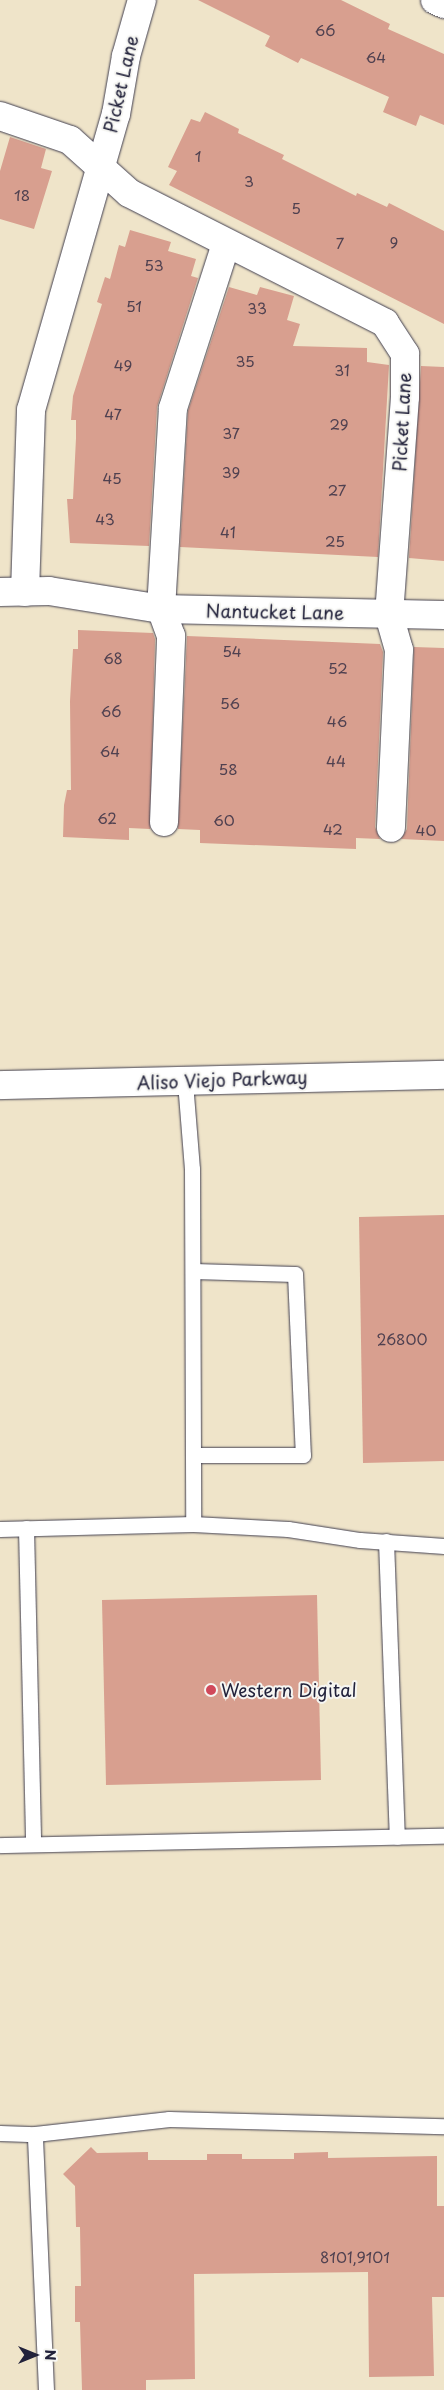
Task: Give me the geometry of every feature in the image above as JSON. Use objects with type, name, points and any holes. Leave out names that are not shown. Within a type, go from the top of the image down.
[{"type":"street","name":"Picket Lane","points":[[13,592],[31,410],[101,168],[142,0]]},
{"type":"street","points":[[435,0],[444,4]]},
{"type":"street","name":"Picket Lane","points":[[0,116],[70,140],[129,193],[384,323],[406,354],[406,397],[390,615]]},
{"type":"street","points":[[164,822],[171,636],[161,609],[173,408],[226,244]]},
{"type":"street","name":"Nantucket Lane","points":[[13,592],[49,591],[161,609],[444,615]]},
{"type":"street","points":[[390,615],[399,650],[391,828]]},
{"type":"street","name":"Aliso Viejo Parkway","points":[[0,1084],[185,1082],[444,1075]]},
{"type":"lane","points":[[185,1082],[192,1169],[195,1455],[193,1524]]},
{"type":"lane","points":[[193,1271],[295,1274],[302,1455],[195,1455]]},
{"type":"lane","points":[[0,1529],[193,1524],[288,1530],[386,1542],[444,1546]]},
{"type":"lane","points":[[26,1528],[33,1844]]},
{"type":"lane","points":[[386,1542],[397,1837]]},
{"type":"lane","points":[[0,1845],[444,1836]]},
{"type":"lane","points":[[0,2133],[35,2134],[169,2120],[444,2126]]},
{"type":"lane","points":[[35,2134],[46,2390]]},
{"type":"building","points":[[198,0],[341,0],[390,24],[388,29],[444,54],[444,125],[420,115],[416,126],[383,112],[389,97],[301,58],[298,63],[265,46],[270,36]]},
{"type":"building","points":[[205,112],[239,129],[238,133],[284,155],[282,159],[356,196],[357,193],[387,207],[389,203],[444,231],[444,324],[169,185],[177,171],[168,167],[191,119],[200,122]]},
{"type":"building","points":[[10,137],[46,149],[41,168],[52,171],[34,229],[0,219],[0,171]]},
{"type":"building","points":[[130,230],[171,242],[168,251],[196,259],[191,276],[198,278],[157,407],[149,546],[70,543],[67,499],[73,499],[76,420],[71,420],[73,396],[102,304],[97,302],[105,277],[110,279],[119,245],[125,247]]},
{"type":"building","points":[[229,287],[257,295],[260,287],[294,296],[287,320],[300,324],[293,346],[367,348],[367,362],[389,365],[378,557],[180,547],[188,411]]},
{"type":"building","points":[[421,366],[444,367],[444,561],[409,558]]},
{"type":"building","points":[[78,630],[153,633],[155,639],[150,829],[129,828],[129,840],[63,837],[64,805],[67,790],[71,790],[70,701],[73,649],[78,649]]},
{"type":"building","points":[[187,636],[380,644],[383,652],[375,827],[380,839],[356,838],[356,849],[200,843],[200,830],[178,829]]},
{"type":"building","points":[[414,647],[444,648],[444,841],[401,839],[407,829]]},
{"type":"building","points":[[444,1215],[444,1461],[363,1463],[359,1217]]},
{"type":"building","name":"Western Digital","points":[[317,1595],[321,1780],[106,1785],[102,1600]]},
{"type":"building","points":[[91,2147],[97,2153],[148,2152],[148,2160],[207,2160],[207,2154],[242,2154],[242,2159],[294,2159],[294,2153],[328,2152],[328,2158],[437,2156],[437,2206],[444,2206],[444,2297],[432,2297],[434,2376],[369,2377],[368,2272],[194,2274],[195,2379],[146,2380],[146,2390],[82,2390],[80,2322],[75,2322],[75,2286],[81,2286],[80,2227],[76,2227],[75,2186],[63,2174]]},
{"type":"place","name":"Western Digital","points":[[211,1690]]}]
